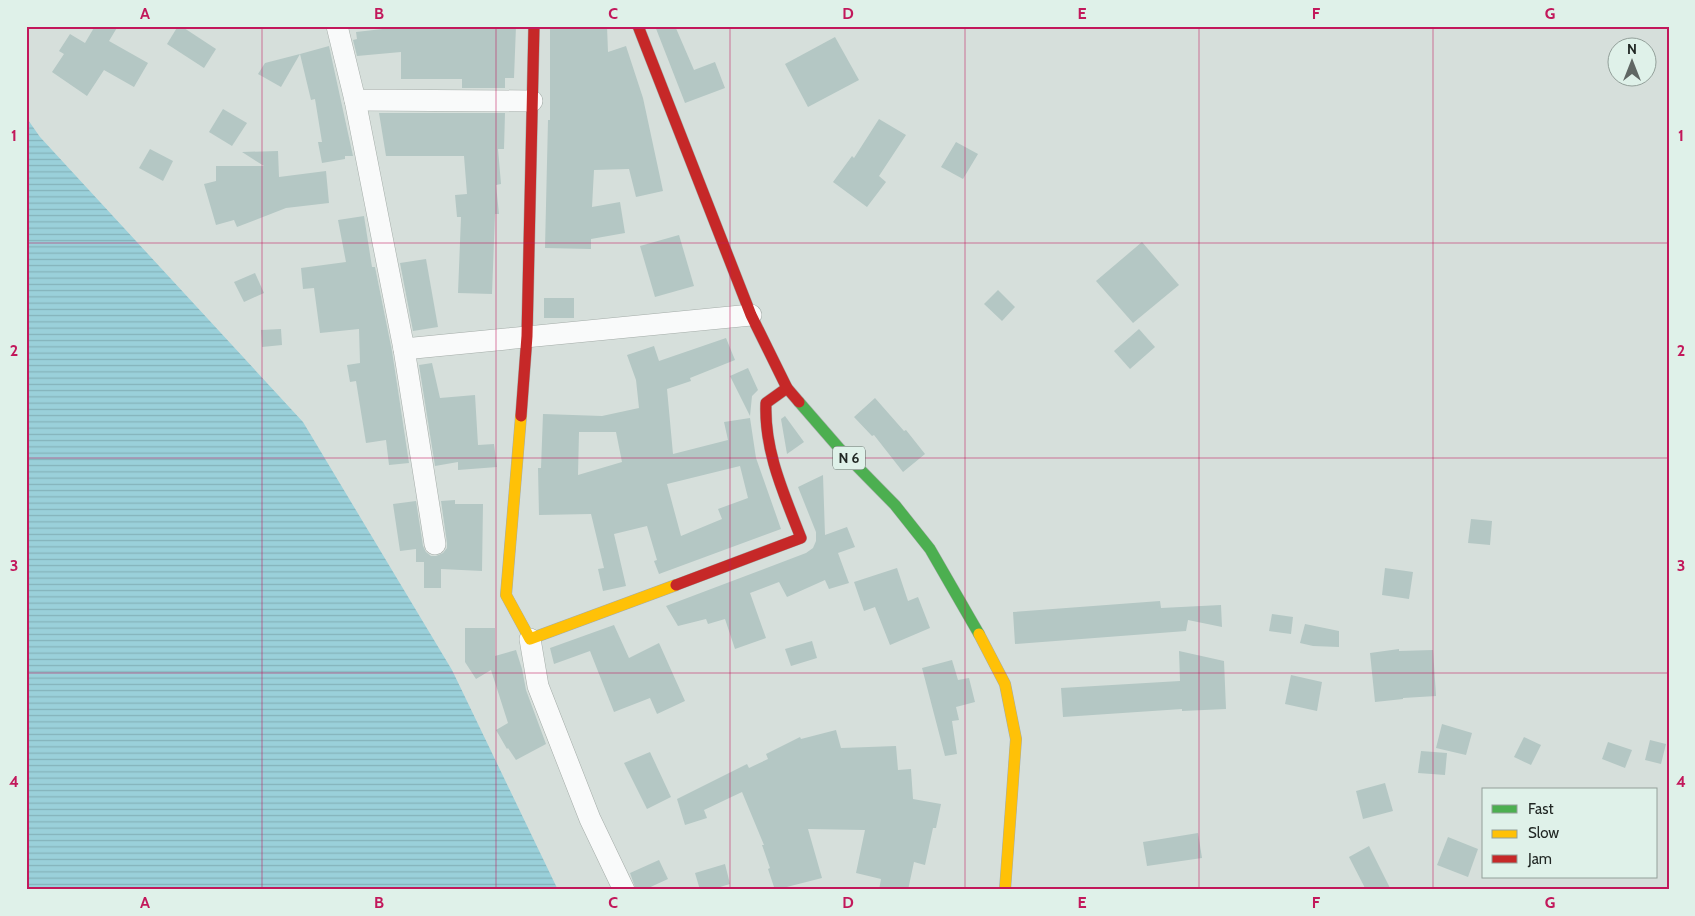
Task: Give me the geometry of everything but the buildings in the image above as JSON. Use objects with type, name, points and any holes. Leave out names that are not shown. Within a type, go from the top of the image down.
[{"type":"street","points":[[337,26],[355,100],[404,349],[435,544]]},
{"type":"street","points":[[534,26],[527,336],[506,595],[530,639],[538,686],[590,818],[624,890]]},
{"type":"street","name":"N 6","points":[[638,26],[751,315],[787,388],[839,448],[895,505],[930,549],[969,614],[1005,684],[1016,739],[1005,890]]},
{"type":"street","points":[[355,100],[532,101]]},
{"type":"street","points":[[404,349],[751,315]]},
{"type":"street","points":[[530,639],[801,538],[775,469],[764,416],[766,404],[787,388]]},
{"type":"water","points":[[26,117],[40,137],[303,422],[452,670],[558,890],[26,890]]},
{"type":"traffic: fast","points":[[799,402],[839,448],[895,505],[930,549],[979,634]]},
{"type":"traffic: slow","points":[[521,416],[506,595],[530,639],[676,585]]},
{"type":"traffic: slow","points":[[979,634],[1005,684],[1016,739],[1005,890]]},
{"type":"traffic: jam","points":[[521,416],[527,336],[534,26]]},
{"type":"traffic: jam","points":[[638,26],[751,315],[787,388],[799,402]]},
{"type":"traffic: jam","points":[[676,585],[801,538],[776,472],[766,421],[766,403],[787,388]]}]
